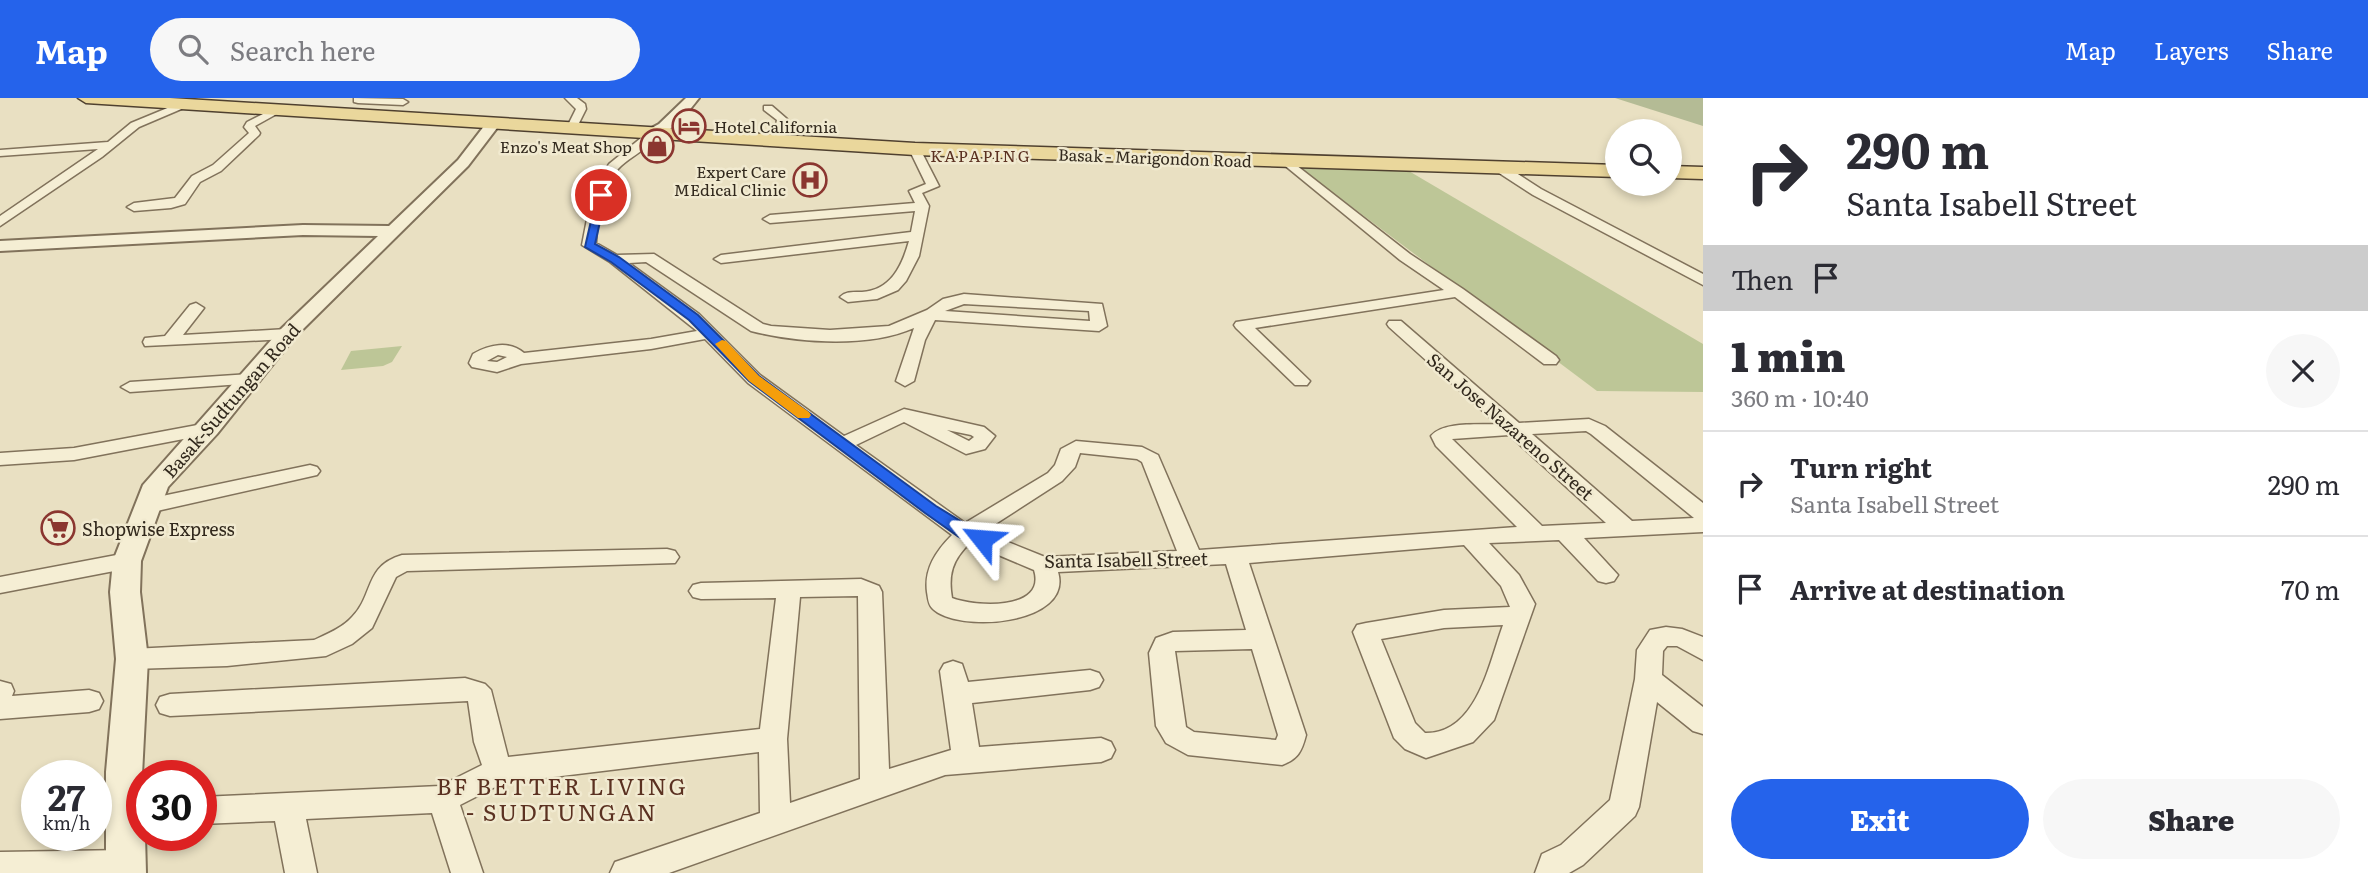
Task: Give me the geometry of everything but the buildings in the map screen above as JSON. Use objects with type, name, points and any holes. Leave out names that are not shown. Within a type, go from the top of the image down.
[{"type":"main road","name":"Basak - Marigondon Road","points":[[98,98],[504,125],[646,138],[1287,162],[1605,171]]},
{"type":"main road","name":"Basak - Marigondon Road","points":[[504,125],[572,127],[646,138]]},
{"type":"main road","points":[[1682,172],[1703,173]]},
{"type":"street","points":[[646,138],[664,127],[693,98]]},
{"type":"street","points":[[358,100],[407,100]]},
{"type":"street","points":[[376,117],[407,100]]},
{"type":"street","points":[[572,127],[579,117],[577,100]]},
{"type":"street","points":[[0,222],[98,155],[135,125],[198,103]]},
{"type":"street","points":[[768,108],[782,119],[778,143]]},
{"type":"street","points":[[134,207],[180,201],[196,179],[217,169],[255,132],[249,127],[251,124],[277,111]]},
{"type":"street","name":"Basak-Sudtungan Road","points":[[126,782],[124,772],[132,659],[125,592],[127,561],[156,485],[208,429],[287,334],[504,125]]},
{"type":"street","name":"Santa Isabell Street","points":[[646,138],[639,149],[630,153],[608,173],[589,245],[615,259],[711,332],[754,379],[965,533],[1043,565],[1235,556],[1535,532],[1703,525]]},
{"type":"street","points":[[0,153],[108,145]]},
{"type":"street","points":[[848,297],[881,293],[891,287],[901,278],[912,258],[914,236],[923,206],[915,191],[933,186],[915,149]]},
{"type":"street","points":[[1287,162],[1385,242],[1550,360]]},
{"type":"street","points":[[1500,168],[1537,192],[1703,279]]},
{"type":"street","points":[[770,219],[923,206]]},
{"type":"street","points":[[0,246],[303,230],[393,231]]},
{"type":"street","points":[[721,259],[914,236]]},
{"type":"street","points":[[615,259],[649,257],[757,328],[768,332],[808,335],[877,332],[902,328],[951,300],[964,299],[1096,307],[1099,326],[961,315],[927,315]]},
{"type":"street","points":[[1301,381],[1242,325],[1458,292]]},
{"type":"street","points":[[170,341],[196,308]]},
{"type":"street","points":[[905,381],[927,315]]},
{"type":"street","name":"San Jose Nazareno Street","points":[[1395,324],[1627,529]]},
{"type":"street","points":[[516,359],[651,344],[711,332]]},
{"type":"street","points":[[151,342],[287,334]]},
{"type":"street","points":[[130,387],[250,379]]},
{"type":"street","points":[[842,444],[904,415]]},
{"type":"street","points":[[1535,532],[1443,442],[1441,436],[1450,433],[1589,425],[1703,514]]},
{"type":"street","points":[[0,459],[74,454],[208,429]]},
{"type":"street","points":[[1043,565],[1048,581],[1044,594],[1034,605],[1016,610],[990,612],[952,610],[941,603],[938,572],[946,556],[965,533],[1055,477],[1065,467],[1068,453],[1076,447],[1142,453],[1152,459],[1191,558]]},
{"type":"street","points":[[148,506],[310,471]]},
{"type":"street","points":[[1563,531],[1606,575]]},
{"type":"street","points":[[1470,537],[1511,581],[1522,604],[1519,615],[1484,712],[1463,734],[1426,746],[1415,741],[1405,730],[1366,632],[1444,619],[1519,615]]},
{"type":"street","points":[[1235,556],[1262,639],[1292,735],[1290,747],[1282,753],[1188,743],[1176,735],[1170,726],[1162,653],[1165,645],[1173,642],[1262,639]]},
{"type":"street","points":[[132,659],[227,656],[317,649],[343,637],[363,622],[387,572],[401,563],[667,557]]},
{"type":"street","points":[[0,585],[127,561]]},
{"type":"street","points":[[701,591],[861,587],[870,592],[875,787]]},
{"type":"street","points":[[775,821],[773,738],[789,589]]},
{"type":"street","points":[[1551,873],[1553,865],[1572,855],[1624,807],[1648,679],[1650,650],[1659,637],[1674,635],[1683,637],[1703,650]]},
{"type":"street","points":[[1648,679],[1703,723]]},
{"type":"street","points":[[967,760],[955,682],[1090,680]]},
{"type":"street","points":[[170,705],[475,691],[481,698],[488,742],[499,771]]},
{"type":"street","points":[[0,708],[89,701]]},
{"type":"street","points":[[217,810],[443,799],[499,771],[773,738]]},
{"type":"street","points":[[626,873],[945,763],[1101,750]]},
{"type":"street","points":[[443,799],[467,873]]},
{"type":"street","points":[[288,808],[301,873]]},
{"type":"street","name":"Basak-Sudtungan Road","points":[[126,869],[128,851]]},
{"type":"street","points":[[0,867],[126,869]]},
{"type":"green space","points":[[1615,98],[1703,98],[1703,126]]},
{"type":"green space","points":[[1296,165],[1402,167],[1703,344],[1703,392],[1597,391]]},
{"type":"green space","points":[[402,346],[392,362],[383,366],[341,370],[351,351]]},
{"type":"slow traffic","points":[[722,344],[754,379],[804,415]]},
{"type":"place","name":"Hotel California","points":[[689,126]]},
{"type":"place","name":"Enzo's Meat Shop","points":[[657,146]]},
{"type":"place","name":"Expert Care MEdical Clinic","points":[[810,180]]},
{"type":"place","name":"Shopwise Express","points":[[58,528]]},
{"type":"district","name":"KAPAPING","points":[[981,155]]},
{"type":"district","name":"BF BETTER LIVING - SUDTUNGAN","points":[[562,798]]},
{"type":"route","points":[[601,195],[589,245],[615,259],[693,317],[711,332],[754,379],[931,510],[965,533],[982,539]]}]
